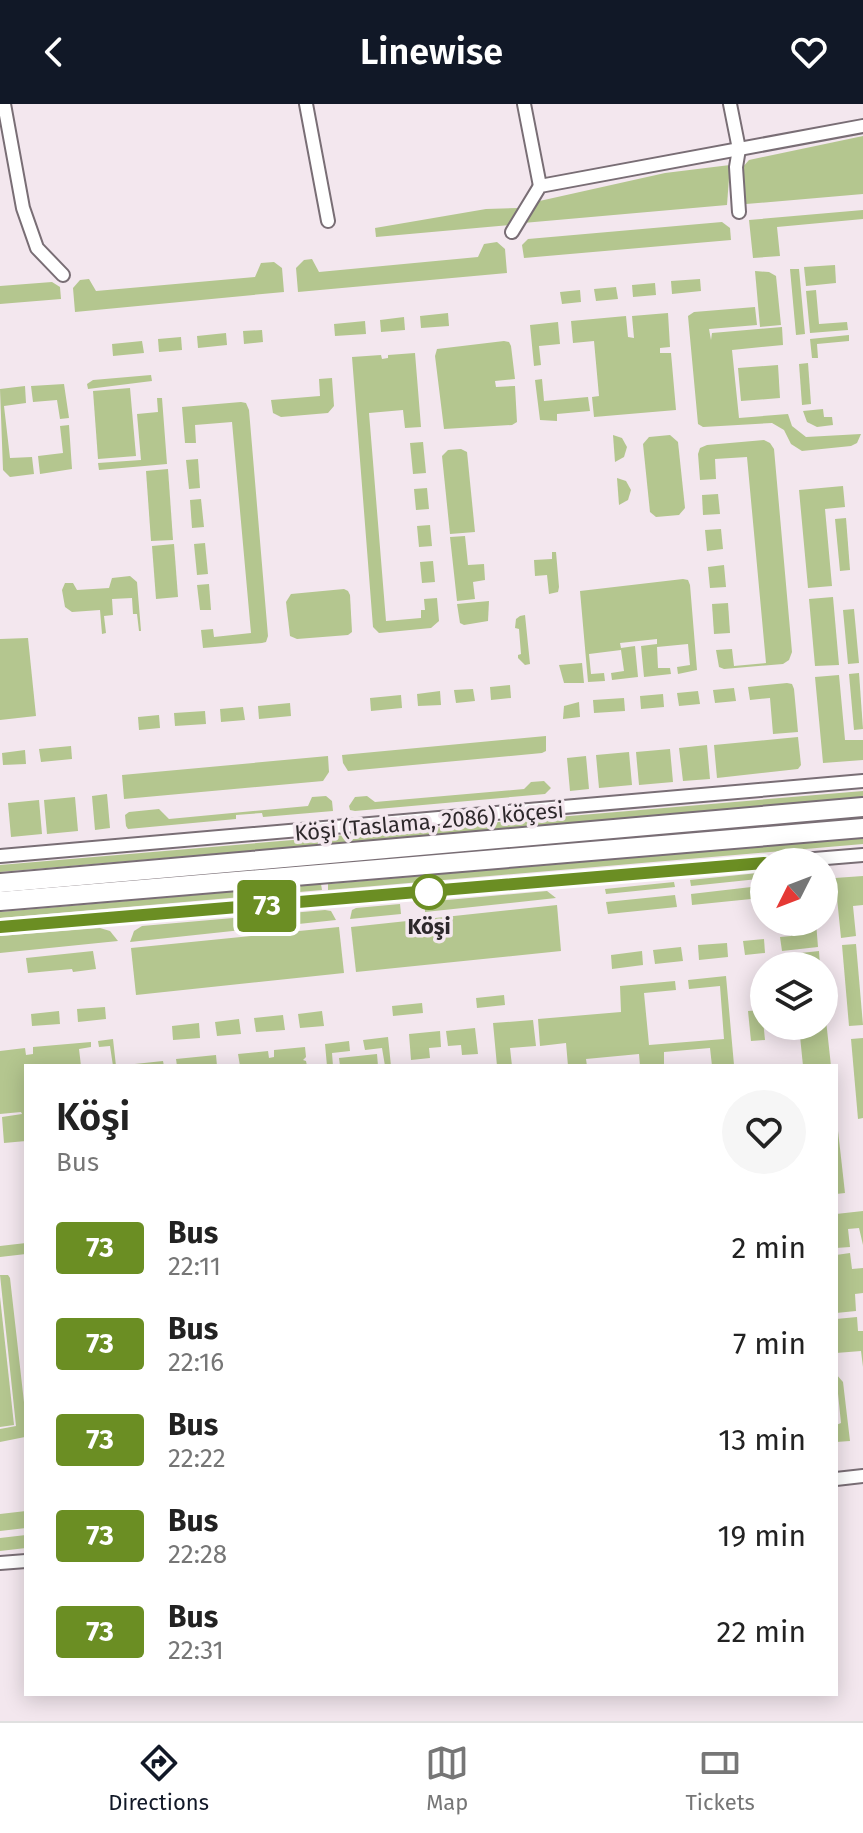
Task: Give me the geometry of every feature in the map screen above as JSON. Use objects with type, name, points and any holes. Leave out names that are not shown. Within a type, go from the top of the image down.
[{"type":"main road","name":"Köşi (Taslama, 2086) köçesi","points":[[0,883],[863,807]]},
{"type":"main road","name":"Köşi (Taslama, 2086) köçesi","points":[[0,901],[863,828]]},
{"type":"street","points":[[4,104],[23,208],[37,248],[63,275]]},
{"type":"street","points":[[306,104],[328,221]]},
{"type":"street","points":[[512,232],[540,186],[524,104]]},
{"type":"street","points":[[730,104],[739,149],[736,167],[739,212]]},
{"type":"street","points":[[540,186],[863,126]]},
{"type":"street","points":[[0,856],[863,781]]},
{"type":"street","points":[[838,857],[863,855]]},
{"type":"street","points":[[0,927],[750,864]]},
{"type":"street","points":[[838,1479],[863,1476]]},
{"type":"street","points":[[0,1563],[24,1561]]},
{"type":"green space","points":[[863,136],[863,194],[746,204],[742,168],[749,160]]},
{"type":"green space","points":[[730,165],[727,205],[523,223],[535,202],[665,173]]},
{"type":"green space","points":[[519,208],[511,225],[376,237],[375,228],[486,209]]},
{"type":"green space","points":[[863,210],[863,219],[777,227],[780,256],[753,258],[749,220]]},
{"type":"green space","points":[[722,222],[730,228],[731,240],[524,258],[522,245],[528,239]]},
{"type":"green space","points":[[497,242],[505,249],[507,273],[298,292],[296,268],[304,260],[312,259],[319,272],[478,257],[484,244]]},
{"type":"green space","points":[[274,262],[282,268],[284,292],[75,312],[73,288],[80,280],[89,279],[96,291],[255,277],[261,263]]},
{"type":"green space","points":[[835,265],[836,283],[806,286],[804,267]]},
{"type":"green space","points":[[790,269],[799,269],[805,334],[796,335]]},
{"type":"green space","points":[[755,271],[776,276],[781,325],[760,327]]},
{"type":"green space","points":[[700,279],[701,291],[672,294],[671,281]]},
{"type":"green space","points":[[52,282],[60,287],[61,299],[0,304],[0,286]]},
{"type":"green space","points":[[655,283],[656,295],[633,297],[632,285]]},
{"type":"green space","points":[[616,287],[618,299],[596,301],[594,289]]},
{"type":"green space","points":[[580,290],[581,302],[562,304],[560,292]]},
{"type":"green space","points":[[816,290],[819,324],[847,322],[848,330],[810,333],[806,291]]},
{"type":"green space","points":[[755,307],[757,325],[709,329],[711,340],[712,333],[782,327],[783,345],[732,350],[739,418],[788,414],[792,426],[806,437],[861,434],[857,443],[802,451],[791,444],[784,430],[772,423],[703,427],[698,424],[688,316],[694,312]]},
{"type":"green space","points":[[448,313],[449,326],[421,328],[420,316]]},
{"type":"green space","points":[[668,313],[670,347],[660,348],[660,353],[671,353],[676,410],[594,417],[592,397],[599,396],[594,341],[573,343],[571,321],[626,316],[628,337],[634,338],[632,316]]},
{"type":"green space","points":[[404,317],[405,330],[381,332],[380,320]]},
{"type":"green space","points":[[365,321],[366,334],[335,336],[334,324]]},
{"type":"green space","points":[[558,322],[560,344],[539,346],[541,365],[534,366],[530,325]]},
{"type":"green space","points":[[262,330],[263,342],[244,344],[243,331]]},
{"type":"green space","points":[[226,333],[227,345],[198,348],[197,336]]},
{"type":"green space","points":[[849,335],[849,341],[817,344],[818,358],[812,358],[810,339]]},
{"type":"green space","points":[[181,337],[182,350],[159,352],[158,339]]},
{"type":"green space","points":[[142,341],[144,353],[113,356],[112,344]]},
{"type":"green space","points":[[504,341],[511,346],[515,379],[495,381],[496,387],[515,386],[517,422],[512,425],[444,429],[435,356],[437,349]]},
{"type":"green space","points":[[415,353],[421,427],[405,428],[403,410],[369,413],[386,621],[421,618],[421,610],[425,610],[424,599],[437,598],[439,621],[431,628],[379,633],[373,627],[352,357],[381,355],[382,359],[388,358],[388,355]]},
{"type":"green space","points":[[808,363],[811,404],[802,405],[799,364]]},
{"type":"green space","points":[[778,365],[780,398],[741,401],[738,368]]},
{"type":"green space","points":[[151,375],[152,381],[88,389],[87,384],[93,380]]},
{"type":"green space","points":[[332,378],[334,406],[328,413],[281,417],[273,413],[271,400],[320,396],[319,379]]},
{"type":"green space","points":[[542,379],[544,401],[588,397],[590,411],[557,414],[557,421],[540,420],[535,380]]},
{"type":"green space","points":[[64,384],[69,418],[60,419],[57,400],[33,402],[31,386]]},
{"type":"green space","points":[[25,386],[26,403],[4,406],[10,458],[32,457],[34,474],[10,477],[3,470],[0,389]]},
{"type":"green space","points":[[130,388],[136,456],[98,459],[93,391]]},
{"type":"green space","points":[[157,398],[162,398],[167,464],[99,470],[98,463],[141,460],[137,414],[158,412]]},
{"type":"green space","points":[[246,403],[249,410],[268,636],[262,643],[203,648],[201,630],[213,629],[214,637],[251,633],[232,422],[195,425],[196,443],[185,443],[182,407]]},
{"type":"green space","points":[[823,409],[824,417],[832,417],[833,425],[817,427],[807,422],[803,411]]},
{"type":"green space","points":[[69,425],[72,469],[40,474],[38,456],[63,453],[60,426]]},
{"type":"green space","points":[[613,435],[622,438],[627,447],[624,457],[615,462]]},
{"type":"green space","points":[[670,435],[678,442],[685,508],[679,515],[656,517],[650,512],[643,444],[649,437]]},
{"type":"green space","points":[[764,440],[774,449],[792,652],[783,664],[724,669],[719,667],[716,650],[732,649],[734,666],[766,663],[747,457],[715,459],[716,479],[700,480],[698,454],[700,448],[707,445]]},
{"type":"green space","points":[[423,442],[426,473],[413,474],[410,443]]},
{"type":"green space","points":[[448,450],[467,452],[475,532],[450,534],[442,456]]},
{"type":"green space","points":[[198,459],[200,488],[189,489],[186,460]]},
{"type":"green space","points":[[168,469],[173,540],[151,541],[146,471]]},
{"type":"green space","points":[[617,478],[626,481],[631,490],[628,500],[619,505]]},
{"type":"green space","points":[[843,486],[845,507],[825,509],[832,586],[808,588],[799,490]]},
{"type":"green space","points":[[427,488],[429,509],[416,510],[414,489]]},
{"type":"green space","points":[[718,494],[720,514],[703,515],[702,495]]},
{"type":"green space","points":[[201,499],[204,527],[192,528],[190,500]]},
{"type":"green space","points":[[846,518],[850,570],[840,571],[835,519]]},
{"type":"green space","points":[[430,525],[432,546],[419,547],[417,526]]},
{"type":"green space","points":[[721,529],[723,549],[707,551],[705,530]]},
{"type":"green space","points":[[465,536],[468,565],[484,564],[485,580],[473,582],[475,599],[457,601],[450,537]]},
{"type":"green space","points":[[205,543],[208,574],[197,575],[194,544]]},
{"type":"green space","points":[[174,544],[178,597],[156,599],[152,546]]},
{"type":"green space","points":[[552,552],[556,552],[559,587],[558,592],[549,594],[547,575],[535,576],[534,560],[552,559]]},
{"type":"green space","points":[[433,561],[435,582],[422,583],[420,562]]},
{"type":"green space","points":[[724,565],[726,587],[710,588],[708,567]]},
{"type":"green space","points":[[130,576],[137,582],[141,631],[137,614],[133,614],[132,598],[112,599],[113,615],[104,616],[106,633],[102,634],[100,610],[72,612],[65,607],[62,590],[65,583],[73,583],[77,590],[109,588],[112,578]]},
{"type":"green space","points":[[688,580],[690,585],[697,670],[678,674],[677,667],[690,665],[688,644],[657,647],[658,668],[670,668],[671,674],[644,677],[641,646],[657,644],[657,639],[620,643],[621,648],[635,646],[638,677],[612,680],[611,673],[624,671],[621,650],[589,654],[591,674],[604,673],[605,681],[588,682],[580,591]]},
{"type":"green space","points":[[209,584],[211,610],[200,610],[197,585]]},
{"type":"green space","points":[[344,589],[350,595],[352,632],[348,635],[297,639],[290,636],[286,602],[291,594]]},
{"type":"green space","points":[[833,597],[839,665],[815,666],[809,599]]},
{"type":"green space","points":[[489,601],[488,621],[460,623],[457,604]]},
{"type":"green space","points":[[728,603],[730,633],[714,634],[712,604]]},
{"type":"green space","points":[[854,609],[859,663],[848,664],[843,610]]},
{"type":"green space","points":[[525,615],[530,664],[525,665],[518,658],[521,654],[519,629],[515,628],[516,619]]},
{"type":"green space","points":[[28,638],[36,716],[0,720],[0,639]]},
{"type":"green space","points":[[582,663],[584,683],[564,683],[559,665]]},
{"type":"green space","points":[[859,673],[863,729],[854,730],[849,674]]},
{"type":"green space","points":[[839,675],[845,740],[863,740],[863,760],[823,763],[815,677]]},
{"type":"green space","points":[[792,684],[794,689],[798,732],[773,734],[770,698],[750,700],[748,687]]},
{"type":"green space","points":[[510,685],[511,698],[491,700],[490,687]]},
{"type":"green space","points":[[734,688],[736,701],[715,703],[713,690]]},
{"type":"green space","points":[[473,689],[475,701],[456,703],[454,690]]},
{"type":"green space","points":[[440,691],[441,705],[418,706],[417,694]]},
{"type":"green space","points":[[698,691],[700,704],[679,706],[677,693]]},
{"type":"green space","points":[[663,694],[664,707],[641,709],[640,696]]},
{"type":"green space","points":[[401,695],[402,708],[371,711],[370,698]]},
{"type":"green space","points":[[624,698],[625,711],[594,713],[593,700]]},
{"type":"green space","points":[[579,702],[580,717],[563,719],[564,706]]},
{"type":"green space","points":[[290,703],[291,716],[259,719],[258,706]]},
{"type":"green space","points":[[243,707],[245,720],[221,722],[220,709]]},
{"type":"green space","points":[[205,711],[206,724],[175,726],[174,713]]},
{"type":"green space","points":[[159,715],[160,728],[139,730],[138,717]]},
{"type":"green space","points":[[546,736],[546,751],[542,753],[348,771],[342,755]]},
{"type":"green space","points":[[798,737],[801,765],[798,769],[717,778],[714,745]]},
{"type":"green space","points":[[707,745],[710,779],[683,781],[679,748]]},
{"type":"green space","points":[[71,746],[72,759],[41,762],[39,749]]},
{"type":"green space","points":[[670,749],[673,782],[639,785],[636,752]]},
{"type":"green space","points":[[25,750],[26,764],[3,765],[2,753]]},
{"type":"green space","points":[[629,752],[632,785],[599,788],[596,755]]},
{"type":"green space","points":[[328,756],[329,772],[323,781],[124,799],[122,775]]},
{"type":"green space","points":[[586,756],[589,789],[570,791],[567,758]]},
{"type":"green space","points":[[544,781],[551,788],[545,794],[355,811],[350,810],[349,806],[355,797],[367,796],[375,802],[524,789],[531,782]]},
{"type":"green space","points":[[863,791],[863,798],[324,845],[323,837]]},
{"type":"green space","points":[[107,794],[110,828],[95,830],[92,796]]},
{"type":"green space","points":[[326,796],[332,801],[333,811],[263,817],[262,813],[236,815],[236,819],[128,829],[126,826],[125,815],[129,812],[159,809],[169,819],[308,806],[312,797]]},
{"type":"green space","points":[[75,797],[78,831],[47,834],[44,800]]},
{"type":"green space","points":[[39,800],[42,834],[11,837],[8,803]]},
{"type":"green space","points":[[317,838],[318,845],[0,872],[0,865]]},
{"type":"green space","points":[[863,838],[863,844],[750,848],[750,854],[328,890],[328,884]]},
{"type":"green space","points":[[750,874],[750,880],[691,886],[690,880]]},
{"type":"green space","points":[[863,876],[863,905],[853,906],[856,936],[841,938],[838,878]]},
{"type":"green space","points":[[674,882],[675,887],[606,894],[605,889]]},
{"type":"green space","points":[[321,884],[322,890],[0,918],[0,912]]},
{"type":"green space","points":[[750,887],[750,899],[692,905],[691,894]]},
{"type":"green space","points":[[547,891],[556,898],[425,912],[425,902]]},
{"type":"green space","points":[[675,895],[677,907],[608,914],[606,902]]},
{"type":"green space","points":[[400,904],[401,914],[350,919],[352,910],[356,908]]},
{"type":"green space","points":[[557,905],[561,951],[356,972],[351,927]]},
{"type":"green space","points":[[331,911],[336,920],[130,942],[134,931],[142,926]]},
{"type":"green space","points":[[339,927],[344,973],[136,995],[131,948]]},
{"type":"green space","points":[[100,928],[110,931],[118,941],[0,953],[0,936]]},
{"type":"green space","points":[[817,936],[818,947],[782,951],[780,937]]},
{"type":"green space","points":[[764,939],[765,952],[745,955],[743,941]]},
{"type":"green space","points":[[727,943],[728,957],[699,960],[698,945]]},
{"type":"green space","points":[[856,944],[863,1025],[849,1026],[842,945]]},
{"type":"green space","points":[[681,947],[683,961],[655,964],[653,950]]},
{"type":"green space","points":[[93,951],[96,969],[28,973],[26,958]]},
{"type":"green space","points":[[642,951],[643,965],[612,969],[611,955]]},
{"type":"green space","points":[[726,976],[734,1064],[712,1064],[710,1048],[664,1052],[664,1064],[640,1064],[639,1054],[586,1059],[587,1064],[568,1064],[566,1043],[540,1046],[538,1019],[621,1012],[620,986],[675,981],[676,990],[644,993],[649,1045],[724,1039],[720,986],[689,989],[688,980]]},
{"type":"green space","points":[[504,995],[505,1005],[477,1008],[476,998]]},
{"type":"green space","points":[[422,1003],[423,1013],[393,1016],[392,1006]]},
{"type":"green space","points":[[105,1007],[106,1019],[78,1022],[77,1009]]},
{"type":"green space","points":[[59,1011],[60,1024],[32,1026],[31,1014]]},
{"type":"green space","points":[[322,1011],[324,1026],[300,1028],[298,1014]]},
{"type":"green space","points":[[283,1015],[285,1030],[256,1032],[254,1018]]},
{"type":"green space","points":[[239,1019],[241,1034],[217,1036],[215,1022]]},
{"type":"green space","points":[[533,1020],[536,1046],[510,1048],[512,1064],[497,1064],[493,1023]]},
{"type":"green space","points":[[199,1023],[200,1038],[173,1040],[172,1026]]},
{"type":"green space","points":[[475,1028],[478,1054],[462,1055],[461,1045],[448,1046],[446,1031]]},
{"type":"green space","points":[[440,1031],[441,1047],[429,1048],[430,1058],[411,1060],[409,1034]]},
{"type":"green space","points":[[388,1037],[391,1064],[385,1064],[382,1048],[365,1050],[363,1040]]},
{"type":"green space","points":[[863,1038],[863,1118],[858,1119],[851,1039]]},
{"type":"green space","points":[[113,1039],[116,1064],[113,1064],[110,1046],[99,1047],[98,1041]]},
{"type":"green space","points":[[800,1040],[828,1040],[831,1064],[803,1064]]},
{"type":"green space","points":[[349,1041],[350,1051],[332,1053],[333,1064],[327,1064],[325,1044]]},
{"type":"green space","points":[[91,1042],[91,1047],[79,1049],[81,1064],[24,1064],[24,1141],[4,1143],[2,1117],[22,1114],[0,1114],[0,1051],[25,1048],[26,1055],[33,1054],[33,1047]]},
{"type":"green space","points":[[305,1047],[306,1057],[303,1060],[307,1064],[240,1064],[238,1054],[268,1051],[269,1058],[274,1057],[274,1050]]},
{"type":"green space","points":[[377,1054],[378,1064],[340,1064],[339,1058]]},
{"type":"green space","points":[[216,1055],[217,1064],[177,1064],[176,1059]]},
{"type":"green space","points":[[163,1061],[164,1064],[135,1064]]},
{"type":"green space","points":[[838,1131],[845,1193],[838,1194]]},
{"type":"green space","points":[[863,1211],[863,1245],[859,1228],[848,1229],[850,1247],[838,1248],[838,1214]]},
{"type":"green space","points":[[24,1243],[24,1254],[0,1257],[0,1246]]},
{"type":"green space","points":[[850,1253],[852,1269],[863,1268],[863,1293],[855,1294],[856,1311],[838,1313],[838,1255]]},
{"type":"green space","points":[[0,1275],[10,1278],[24,1402],[24,1437],[0,1442],[0,1429],[16,1426]]},
{"type":"green space","points":[[0,1297],[14,1425],[0,1427]]},
{"type":"green space","points":[[857,1317],[858,1331],[863,1331],[863,1367],[861,1351],[838,1353],[838,1319]]},
{"type":"green space","points":[[838,1376],[843,1382],[850,1441],[838,1442],[838,1424],[841,1423]]},
{"type":"green space","points":[[24,1511],[24,1528],[0,1531],[0,1514]]},
{"type":"green space","points":[[24,1535],[24,1548],[0,1551],[0,1538]]},
{"type":"bus line","name":"73","points":[[0,927],[750,864]]},
{"type":"place","name":"Köşi","points":[[429,892]]}]
